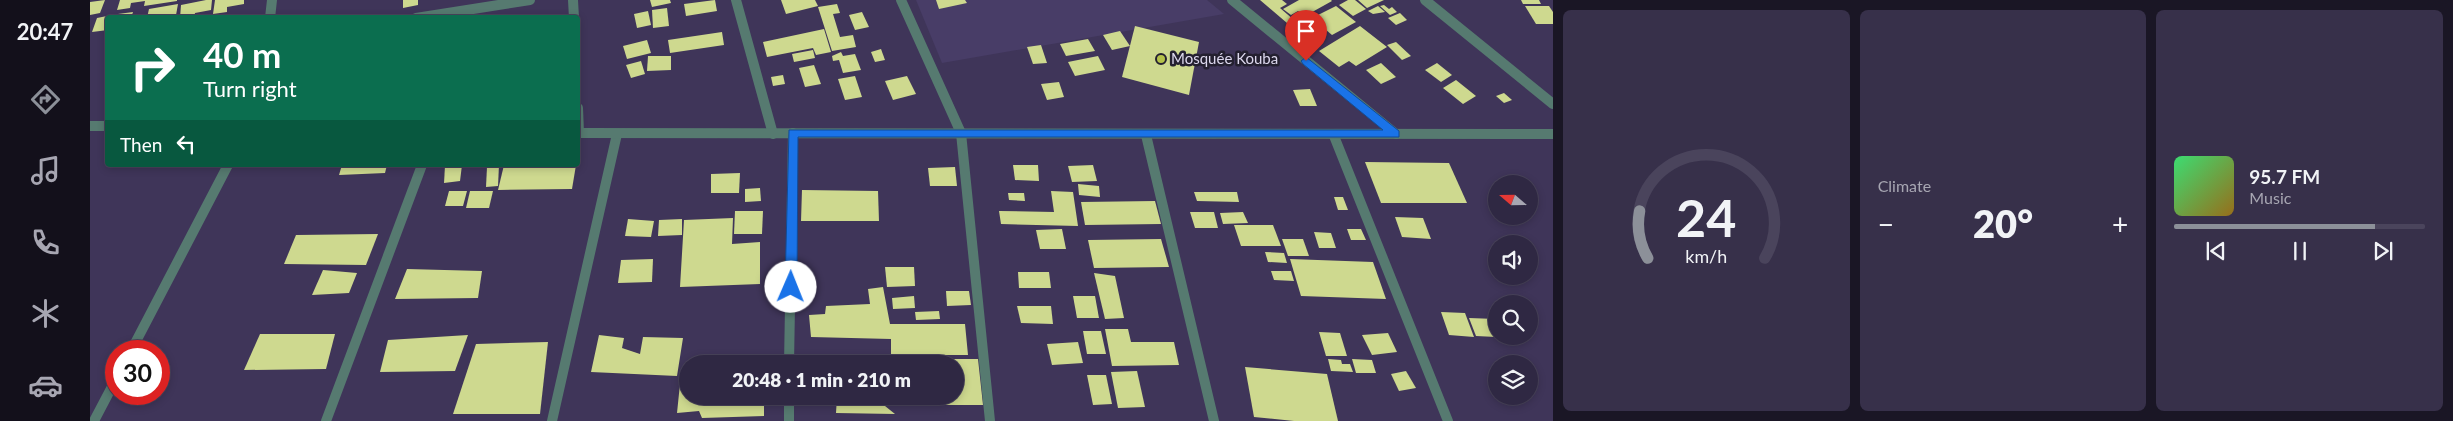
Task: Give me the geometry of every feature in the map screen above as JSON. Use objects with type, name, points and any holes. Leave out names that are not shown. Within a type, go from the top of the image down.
[{"type":"street","points":[[270,15],[272,0]]},
{"type":"street","points":[[435,15],[530,0]]},
{"type":"street","points":[[573,0],[574,15]]},
{"type":"street","points":[[736,0],[773,134]]},
{"type":"street","points":[[901,0],[961,133],[990,421]]},
{"type":"street","points":[[1232,0],[1396,134]]},
{"type":"street","points":[[1425,0],[1553,104]]},
{"type":"street","points":[[90,126],[105,126]]},
{"type":"street","points":[[580,133],[961,133],[1334,136],[1553,134]]},
{"type":"street","points":[[790,355],[793,133]]},
{"type":"street","points":[[552,421],[617,134]]},
{"type":"street","points":[[1146,135],[1214,421]]},
{"type":"street","points":[[1334,136],[1448,421]]},
{"type":"street","points":[[136,340],[227,167]]},
{"type":"street","points":[[326,421],[421,167]]},
{"type":"street","points":[[94,421],[105,400]]},
{"type":"street","points":[[789,405],[789,421]]},
{"type":"shaded area","points":[[916,0],[1207,0],[1224,14],[942,63]]},
{"type":"building","points":[[105,0],[100,13],[90,15],[90,2]]},
{"type":"building","points":[[120,0],[177,1],[144,6],[145,1],[131,3],[130,8],[117,10]]},
{"type":"building","points":[[212,0],[211,10],[195,13],[195,15],[180,15],[181,5]]},
{"type":"building","points":[[215,0],[244,0],[244,4],[227,7],[227,12],[213,14]]},
{"type":"building","points":[[403,0],[418,0],[418,5],[403,8]]},
{"type":"building","points":[[650,0],[670,0],[671,3],[652,7]]},
{"type":"building","points":[[715,0],[717,11],[686,16],[684,4]]},
{"type":"building","points":[[781,0],[815,0],[818,6],[786,14]]},
{"type":"building","points":[[936,0],[965,0],[967,3],[939,9]]},
{"type":"building","points":[[1260,0],[1282,0],[1287,4],[1280,8],[1294,20],[1287,23]]},
{"type":"building","points":[[1299,0],[1332,1],[1305,16],[1298,11],[1291,15],[1283,9]]},
{"type":"building","points":[[1348,0],[1355,0],[1366,9],[1353,16],[1339,5]]},
{"type":"building","points":[[1358,0],[1384,0],[1367,8]]},
{"type":"building","points":[[1521,0],[1539,0],[1541,4],[1523,4]]},
{"type":"building","points":[[178,4],[176,15],[148,15],[149,9]]},
{"type":"building","points":[[837,4],[840,13],[833,14],[840,37],[853,35],[856,47],[832,51],[818,7]]},
{"type":"building","points":[[1384,5],[1389,9],[1392,7],[1397,12],[1390,15],[1380,6]]},
{"type":"building","points":[[1336,6],[1356,22],[1332,35],[1312,18]]},
{"type":"building","points":[[1378,6],[1385,12],[1373,14],[1368,11]]},
{"type":"building","points":[[1525,6],[1549,6],[1553,12],[1553,24],[1536,24]]},
{"type":"building","points":[[667,8],[669,26],[653,28],[652,10]]},
{"type":"building","points":[[648,11],[651,25],[637,28],[634,14]]},
{"type":"building","points":[[133,12],[132,15],[118,14]]},
{"type":"building","points":[[862,12],[869,27],[855,30],[849,15]]},
{"type":"building","points":[[1400,13],[1407,20],[1396,25],[1388,18]]},
{"type":"building","points":[[105,16],[105,30],[92,32],[97,18]]},
{"type":"building","points":[[1301,25],[1308,31],[1301,34],[1294,28]]},
{"type":"building","name":"Mosquée Kouba","points":[[1135,26],[1199,42],[1189,95],[1122,77]]},
{"type":"building","points":[[1360,26],[1387,47],[1356,66],[1349,61],[1339,67],[1319,51]]},
{"type":"building","points":[[824,29],[831,52],[816,55],[813,48],[767,57],[763,42]]},
{"type":"building","points":[[1120,31],[1130,46],[1112,50],[1103,35]]},
{"type":"building","points":[[722,32],[724,45],[670,53],[668,40]]},
{"type":"building","points":[[1088,39],[1095,51],[1066,56],[1060,44]]},
{"type":"building","points":[[647,40],[651,53],[627,59],[623,46]]},
{"type":"building","points":[[1396,42],[1411,56],[1402,60],[1387,45]]},
{"type":"building","points":[[1041,45],[1047,63],[1033,64],[1027,47]]},
{"type":"building","points":[[881,49],[885,60],[875,62],[871,52]]},
{"type":"building","points":[[813,50],[815,58],[794,62],[792,54]]},
{"type":"building","points":[[841,52],[843,56],[855,54],[861,70],[843,73],[839,60],[833,61],[832,56]]},
{"type":"building","points":[[648,56],[671,56],[671,70],[647,71]]},
{"type":"building","points":[[1098,56],[1105,70],[1075,76],[1068,62]]},
{"type":"building","points":[[641,61],[645,74],[631,78],[626,65]]},
{"type":"building","points":[[1381,63],[1396,77],[1381,84],[1366,70]]},
{"type":"building","points":[[1437,63],[1452,75],[1441,82],[1425,70]]},
{"type":"building","points":[[814,65],[821,84],[805,87],[799,68]]},
{"type":"building","points":[[783,75],[785,84],[773,86],[771,77]]},
{"type":"building","points":[[855,76],[862,97],[845,100],[838,79]]},
{"type":"building","points":[[907,76],[916,94],[893,100],[885,81]]},
{"type":"building","points":[[1456,80],[1476,96],[1463,104],[1443,88]]},
{"type":"building","points":[[1059,82],[1064,97],[1047,100],[1041,84]]},
{"type":"building","points":[[1310,89],[1317,106],[1300,106],[1293,90]]},
{"type":"building","points":[[1504,93],[1512,100],[1504,103],[1496,96]]},
{"type":"building","points":[[1365,162],[1449,163],[1467,203],[1381,203]]},
{"type":"building","points":[[1013,165],[1038,165],[1039,181],[1015,180]]},
{"type":"building","points":[[1093,165],[1097,181],[1072,182],[1068,166]]},
{"type":"building","points":[[341,167],[386,167],[385,173],[339,175]]},
{"type":"building","points":[[445,167],[462,167],[460,181],[444,183]]},
{"type":"building","points":[[487,167],[499,167],[498,186],[486,187]]},
{"type":"building","points":[[504,167],[576,167],[572,189],[498,190]]},
{"type":"building","points":[[955,167],[957,186],[930,186],[928,168]]},
{"type":"building","points":[[740,173],[739,193],[711,193],[711,174]]},
{"type":"building","points":[[1078,184],[1099,186],[1100,197],[1079,195]]},
{"type":"building","points":[[760,188],[761,201],[745,202],[745,189]]},
{"type":"building","points":[[802,190],[878,191],[879,221],[801,221]]},
{"type":"building","points":[[449,191],[467,191],[463,206],[445,206]]},
{"type":"building","points":[[470,191],[493,191],[489,208],[466,208]]},
{"type":"building","points":[[1051,191],[1073,192],[1078,226],[1001,224],[999,211],[1054,212]]},
{"type":"building","points":[[1194,192],[1237,192],[1239,202],[1197,201]]},
{"type":"building","points":[[1008,193],[1024,193],[1025,201],[1009,200]]},
{"type":"building","points":[[1334,197],[1343,197],[1348,210],[1338,210]]},
{"type":"building","points":[[1155,201],[1161,224],[1085,225],[1081,202]]},
{"type":"building","points":[[735,211],[763,211],[762,234],[734,234]]},
{"type":"building","points":[[1190,212],[1214,212],[1218,228],[1195,228]]},
{"type":"building","points":[[1243,212],[1248,223],[1223,224],[1220,213]]},
{"type":"building","points":[[1395,217],[1423,218],[1431,239],[1402,237]]},
{"type":"building","points":[[733,218],[732,244],[760,242],[760,284],[680,287],[684,220]]},
{"type":"building","points":[[628,219],[654,221],[651,237],[625,236]]},
{"type":"building","points":[[682,219],[682,235],[658,236],[659,220]]},
{"type":"building","points":[[1234,225],[1273,225],[1281,246],[1241,246]]},
{"type":"building","points":[[1062,229],[1066,249],[1040,249],[1036,230]]},
{"type":"building","points":[[1347,229],[1361,229],[1366,240],[1351,240]]},
{"type":"building","points":[[1314,232],[1331,233],[1336,248],[1319,248]]},
{"type":"building","points":[[378,234],[366,265],[284,264],[296,235]]},
{"type":"building","points":[[1161,239],[1169,267],[1094,268],[1088,240]]},
{"type":"building","points":[[1282,239],[1303,239],[1309,256],[1288,256]]},
{"type":"building","points":[[1265,252],[1284,253],[1287,263],[1268,262]]},
{"type":"building","points":[[653,259],[652,282],[618,283],[621,260]]},
{"type":"building","points":[[1290,259],[1373,262],[1386,299],[1301,296]]},
{"type":"building","points":[[885,267],[914,267],[915,286],[887,287]]},
{"type":"building","points":[[407,269],[482,271],[478,298],[395,299]]},
{"type":"building","points":[[323,270],[357,273],[349,293],[312,295]]},
{"type":"building","points":[[1271,271],[1291,271],[1294,281],[1274,280]]},
{"type":"building","points":[[1018,272],[1049,272],[1051,288],[1019,288]]},
{"type":"building","points":[[1094,273],[1115,276],[1124,318],[1105,319]]},
{"type":"building","points":[[883,287],[890,324],[965,324],[968,355],[891,355],[891,339],[811,337],[809,315],[825,314],[826,306],[870,304],[868,289]]},
{"type":"building","points":[[946,291],[969,291],[971,305],[947,306]]},
{"type":"building","points":[[914,296],[915,308],[893,309],[892,298]]},
{"type":"building","points":[[1073,296],[1095,296],[1099,318],[1077,318]]},
{"type":"building","points":[[1017,306],[1051,306],[1053,324],[1021,323]]},
{"type":"building","points":[[939,311],[940,319],[916,320],[915,312]]},
{"type":"building","points":[[1441,312],[1465,313],[1474,337],[1449,335]]},
{"type":"building","points":[[1469,318],[1488,319],[1488,337],[1476,336]]},
{"type":"building","points":[[1105,329],[1128,329],[1131,342],[1174,342],[1179,365],[1112,366]]},
{"type":"building","points":[[1083,331],[1101,331],[1106,354],[1087,354]]},
{"type":"building","points":[[1319,332],[1340,333],[1347,356],[1326,356]]},
{"type":"building","points":[[1388,333],[1397,352],[1372,355],[1362,335]]},
{"type":"building","points":[[260,334],[335,334],[326,369],[244,370]]},
{"type":"building","points":[[468,335],[455,371],[380,372],[388,340]]},
{"type":"building","points":[[599,335],[624,338],[622,348],[640,354],[643,337],[683,338],[677,376],[591,372]]},
{"type":"building","points":[[548,342],[540,414],[453,414],[476,344]]},
{"type":"building","points":[[1078,342],[1083,363],[1052,365],[1047,344]]},
{"type":"building","points":[[964,359],[978,359],[983,405],[964,405]]},
{"type":"building","points":[[1328,359],[1341,360],[1342,364],[1350,364],[1353,372],[1331,371]]},
{"type":"building","points":[[1352,359],[1372,360],[1376,373],[1356,373]]},
{"type":"building","points":[[1245,367],[1327,374],[1338,421],[1294,421],[1254,417]]},
{"type":"building","points":[[1137,371],[1145,407],[1118,408],[1111,372]]},
{"type":"building","points":[[1406,371],[1416,388],[1399,391],[1391,374]]},
{"type":"building","points":[[1087,375],[1106,375],[1112,404],[1093,405]]},
{"type":"building","points":[[679,394],[679,405],[764,405],[764,416],[702,418],[699,411],[677,413]]},
{"type":"building","points":[[836,405],[884,405],[895,414],[836,413]]},
{"type":"place","name":"Mosquée Kouba","points":[[1161,59]]},
{"type":"route","points":[[791,287],[793,133],[1315,136],[1396,134],[1306,61]]}]
